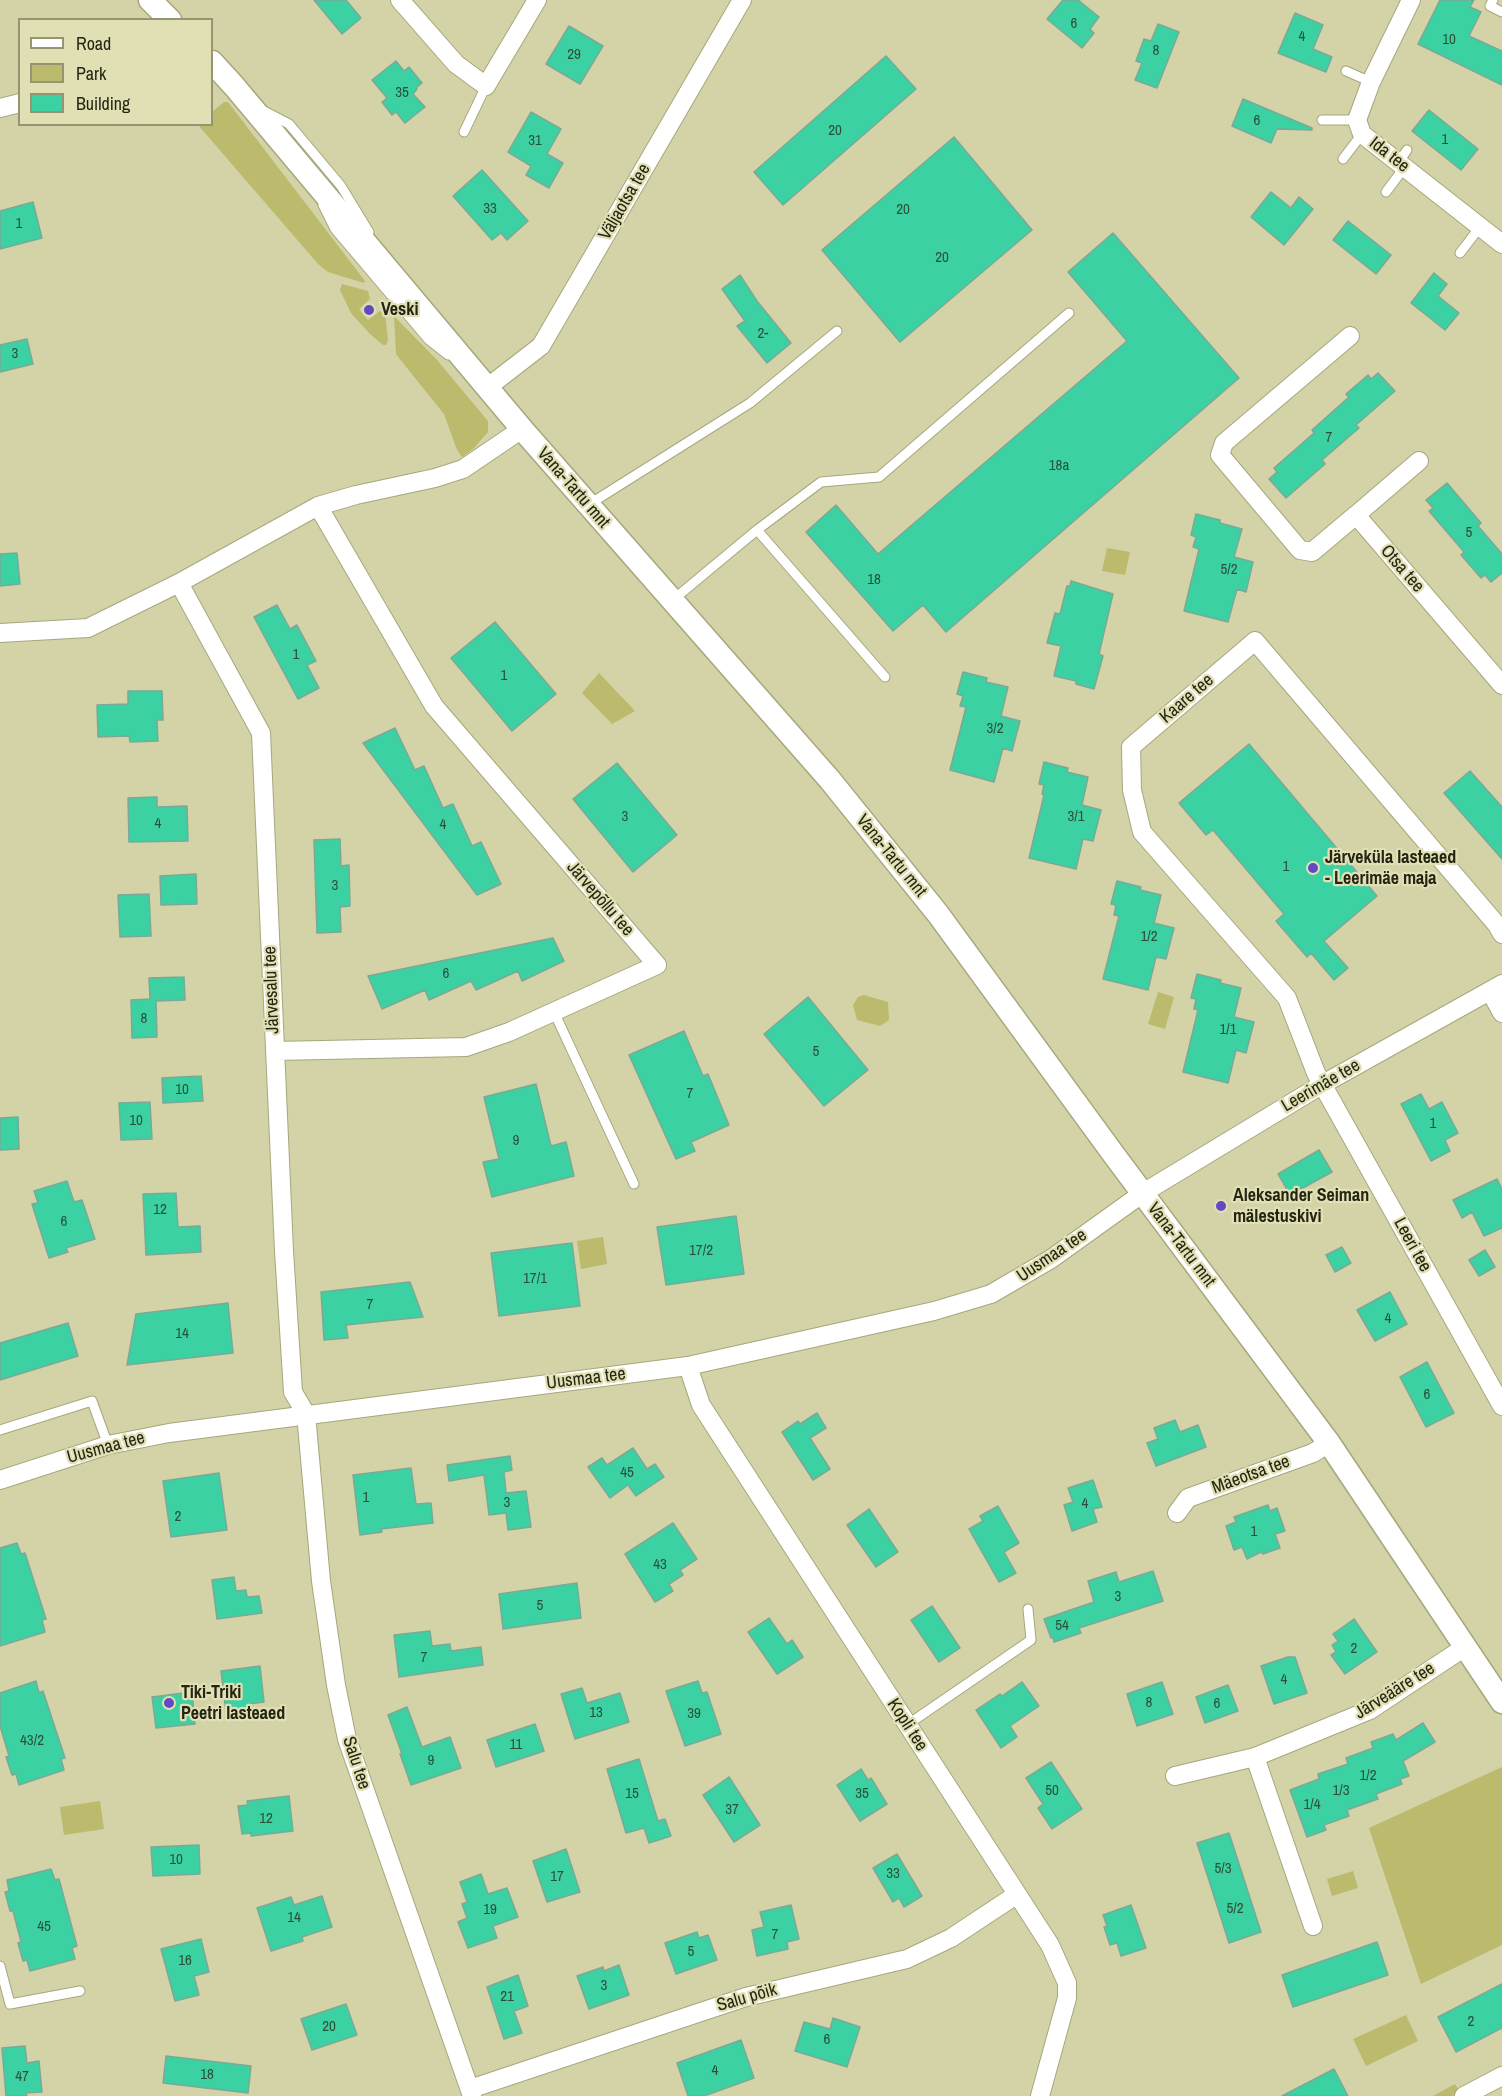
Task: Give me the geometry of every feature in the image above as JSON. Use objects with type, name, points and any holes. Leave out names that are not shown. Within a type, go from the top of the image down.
[{"type":"street","points":[[150,0],[168,18]]},
{"type":"street","points":[[400,0],[456,64],[486,86],[537,0]]},
{"type":"street","name":"Väljaotsa tee","points":[[488,387],[541,346],[742,0]]},
{"type":"street","name":"Ida tee","points":[[1411,0],[1371,82],[1360,127],[1403,160],[1502,244]]},
{"type":"street","name":"Vana-Tartu mnt","points":[[213,63],[522,429],[830,780],[938,914],[1329,1443],[1502,1702]]},
{"type":"street","points":[[0,108],[18,103]]},
{"type":"street","points":[[1350,336],[1224,443],[1220,455],[1300,550],[1312,552],[1419,461]]},
{"type":"street","points":[[0,633],[88,628],[179,583],[318,506],[463,469],[522,429]]},
{"type":"street","name":"Järvepõllu tee","points":[[275,1051],[466,1047],[509,1032],[657,965],[434,706],[318,506]]},
{"type":"street","name":"Otsa tee","points":[[1356,515],[1502,685]]},
{"type":"street","name":"Järvesalu tee","points":[[179,583],[261,733],[293,1392],[306,1414]]},
{"type":"street","name":"Kaare tee","points":[[1323,1084],[1316,1073],[1287,998],[1142,832],[1132,790],[1131,747],[1255,641],[1497,925],[1502,934]]},
{"type":"street","points":[[1496,987],[1502,1013]]},
{"type":"street","name":"Leerimäe tee","points":[[1143,1193],[1323,1084],[1496,987]]},
{"type":"street","name":"Leeri tee","points":[[1323,1084],[1502,1406]]},
{"type":"street","name":"Uusmaa tee","points":[[0,1480],[108,1445],[169,1433],[688,1366],[934,1311],[991,1294],[1051,1259],[1143,1193]]},
{"type":"street","name":"Kopli tee","points":[[688,1366],[701,1405],[1050,1945],[1067,1983],[1067,1998],[1040,2096]]},
{"type":"street","name":"Salu tee","points":[[306,1414],[321,1581],[336,1685],[347,1739],[471,2093]]},
{"type":"street","name":"Mäeotsa tee","points":[[1177,1513],[1188,1498],[1313,1453],[1329,1443]]},
{"type":"street","name":"Järveääre tee","points":[[1175,1776],[1255,1757],[1370,1710],[1465,1647]]},
{"type":"street","points":[[1255,1757],[1313,1926]]},
{"type":"street","name":"Salu põik","points":[[471,2093],[746,1997],[907,1959],[951,1938],[1016,1894]]},
{"type":"street","points":[[1464,2096],[1502,2076]]},
{"type":"lane","points":[[1493,0],[1490,6],[1502,12]]},
{"type":"lane","points":[[1346,71],[1371,82]]},
{"type":"lane","points":[[464,132],[486,86]]},
{"type":"lane","points":[[249,104],[289,124],[335,177],[400,283]]},
{"type":"lane","points":[[1322,120],[1360,127],[1343,159]]},
{"type":"lane","points":[[1386,192],[1403,160]]},
{"type":"lane","points":[[306,171],[335,229],[429,340],[488,387]]},
{"type":"lane","points":[[1460,253],[1480,226]]},
{"type":"lane","points":[[672,601],[757,530],[821,482],[879,477],[1069,313]]},
{"type":"lane","points":[[588,505],[750,403],[837,331]]},
{"type":"lane","points":[[757,530],[885,677]]},
{"type":"lane","points":[[554,1012],[634,1184]]},
{"type":"lane","points":[[0,1430],[92,1401],[108,1445]]},
{"type":"lane","points":[[907,1725],[1031,1640],[1028,1609]]},
{"type":"lane","points":[[0,1966],[10,2004],[80,1991]]},
{"type":"green space","points":[[224,102],[228,102],[365,281],[364,283],[328,272],[318,264],[199,126],[213,126],[213,111]]},
{"type":"green space","points":[[342,284],[368,291],[370,299],[359,309],[368,320],[380,311],[385,313],[388,340],[386,345],[370,334],[351,313],[340,290]]},
{"type":"green space","points":[[394,316],[437,360],[488,421],[488,432],[473,449],[462,457],[457,450],[444,414],[396,354]]},
{"type":"green space","points":[[1107,548],[1130,552],[1125,575],[1102,571]]},
{"type":"green space","points":[[599,673],[635,711],[612,724],[582,693]]},
{"type":"green space","points":[[1158,992],[1174,997],[1165,1029],[1148,1024]]},
{"type":"green space","points":[[864,995],[888,1002],[889,1020],[880,1026],[857,1020],[853,1005],[858,997]]},
{"type":"green space","points":[[603,1237],[607,1264],[581,1269],[577,1241]]},
{"type":"green space","points":[[1502,1767],[1502,1945],[1421,1984],[1369,1828]]},
{"type":"green space","points":[[100,1801],[104,1829],[64,1835],[60,1807]]},
{"type":"green space","points":[[1353,1871],[1358,1888],[1332,1896],[1327,1879]]},
{"type":"green space","points":[[1406,2015],[1418,2041],[1366,2066],[1353,2039]]},
{"type":"green space","points":[[1455,2084],[1460,2092],[1452,2096],[1433,2096]]},
{"type":"building","points":[[314,0],[346,0],[361,18],[342,34]]},
{"type":"building","points":[[1063,0],[1078,0],[1099,17],[1090,29],[1094,33],[1082,48],[1047,19]]},
{"type":"building","points":[[1440,0],[1474,0],[1470,7],[1481,12],[1469,36],[1502,51],[1502,85],[1418,44]]},
{"type":"building","points":[[1295,13],[1323,25],[1313,49],[1332,57],[1326,72],[1278,53]]},
{"type":"building","points":[[1158,24],[1179,32],[1157,88],[1135,80],[1142,63],[1136,61],[1144,39],[1151,41]]},
{"type":"building","points":[[569,26],[603,46],[580,84],[546,64]]},
{"type":"building","points":[[886,56],[916,89],[783,205],[754,172]]},
{"type":"building","points":[[396,61],[404,71],[409,67],[422,83],[413,94],[425,107],[405,123],[396,112],[392,115],[382,102],[387,98],[372,80]]},
{"type":"building","points":[[1243,99],[1312,128],[1312,130],[1277,129],[1271,143],[1232,126]]},
{"type":"building","points":[[1429,110],[1478,149],[1461,170],[1412,131]]},
{"type":"building","points":[[531,112],[561,129],[547,154],[563,163],[549,188],[526,175],[531,166],[508,152]]},
{"type":"building","points":[[954,137],[1032,230],[900,342],[822,250]]},
{"type":"building","points":[[482,170],[528,221],[507,240],[501,233],[492,240],[453,196]]},
{"type":"building","points":[[1271,192],[1291,208],[1299,197],[1313,209],[1284,245],[1251,217]]},
{"type":"building","points":[[33,202],[42,238],[0,249],[0,211]]},
{"type":"building","points":[[1348,221],[1391,255],[1376,274],[1333,240]]},
{"type":"building","points":[[1113,233],[1239,378],[946,632],[923,605],[893,631],[806,532],[836,505],[878,554],[1127,341],[1068,272]]},
{"type":"building","points":[[1434,273],[1447,284],[1438,296],[1459,313],[1445,330],[1411,303]]},
{"type":"building","points":[[740,275],[757,301],[791,343],[767,363],[737,326],[745,321],[722,289]]},
{"type":"building","points":[[27,339],[33,364],[0,372],[0,345]]},
{"type":"building","points":[[1378,373],[1395,391],[1356,425],[1359,428],[1322,460],[1325,464],[1286,498],[1269,479],[1277,472],[1274,468],[1314,433],[1312,430],[1349,397],[1346,394],[1368,375],[1371,379]]},
{"type":"building","points":[[1447,483],[1481,523],[1478,526],[1502,554],[1502,573],[1491,582],[1485,575],[1481,578],[1461,555],[1464,552],[1429,511],[1433,508],[1426,500]]},
{"type":"building","points":[[1196,514],[1242,529],[1234,557],[1253,562],[1246,592],[1237,589],[1228,622],[1184,611],[1199,549],[1193,547],[1196,537],[1191,535]]},
{"type":"building","points":[[17,553],[20,584],[0,586],[0,554]]},
{"type":"building","points":[[1071,581],[1113,594],[1099,654],[1103,656],[1094,689],[1076,684],[1076,681],[1054,676],[1061,646],[1047,643],[1055,613],[1060,614],[1067,586],[1070,586]]},
{"type":"building","points":[[277,605],[290,629],[297,625],[316,661],[307,665],[319,688],[298,699],[254,617]]},
{"type":"building","points":[[495,622],[556,694],[512,731],[451,658]]},
{"type":"building","points":[[963,672],[987,678],[986,682],[1008,687],[1001,716],[1020,721],[1012,751],[1003,748],[994,782],[950,770],[966,707],[960,706],[963,696],[957,694]]},
{"type":"building","points":[[128,691],[162,691],[163,720],[157,720],[158,741],[130,742],[129,736],[98,737],[97,705],[128,704]]},
{"type":"building","points":[[395,728],[415,770],[424,766],[443,808],[453,804],[472,846],[481,842],[501,884],[477,895],[363,743]]},
{"type":"building","points":[[1249,744],[1377,896],[1324,941],[1348,968],[1334,980],[1311,953],[1307,957],[1276,921],[1284,914],[1213,830],[1206,835],[1179,803]]},
{"type":"building","points":[[1044,762],[1068,768],[1067,772],[1088,777],[1082,805],[1101,810],[1093,841],[1083,839],[1076,869],[1029,858],[1044,795],[1042,794],[1044,785],[1039,784]]},
{"type":"building","points":[[617,763],[677,835],[633,872],[573,799]]},
{"type":"building","points":[[1470,771],[1502,807],[1502,859],[1444,793]]},
{"type":"building","points":[[157,797],[157,807],[187,806],[188,841],[129,842],[128,798]]},
{"type":"building","points":[[340,839],[341,866],[349,865],[350,906],[340,907],[341,932],[317,933],[314,840]]},
{"type":"building","points":[[196,874],[197,904],[161,905],[160,876]]},
{"type":"building","points":[[1117,881],[1161,895],[1154,923],[1174,928],[1166,959],[1156,957],[1148,990],[1103,979],[1119,916],[1114,915],[1116,905],[1111,904]]},
{"type":"building","points":[[149,894],[151,936],[120,937],[118,895]]},
{"type":"building","points":[[553,938],[564,961],[522,981],[518,971],[476,990],[471,981],[429,1000],[425,990],[382,1009],[368,976]]},
{"type":"building","points":[[1197,974],[1241,988],[1234,1017],[1254,1022],[1246,1053],[1236,1050],[1228,1083],[1183,1072],[1198,1010],[1194,1009],[1196,999],[1191,998]]},
{"type":"building","points":[[184,977],[185,1000],[156,1001],[157,1037],[132,1038],[131,1000],[150,999],[149,978]]},
{"type":"building","points":[[808,997],[868,1070],[824,1106],[764,1034]]},
{"type":"building","points":[[684,1031],[703,1076],[708,1074],[729,1125],[691,1142],[695,1151],[676,1159],[629,1055]]},
{"type":"building","points":[[201,1076],[203,1101],[163,1103],[162,1078]]},
{"type":"building","points":[[536,1084],[551,1146],[566,1142],[574,1176],[492,1197],[483,1162],[499,1159],[484,1097]]},
{"type":"building","points":[[1421,1094],[1429,1109],[1442,1102],[1458,1133],[1445,1140],[1450,1151],[1431,1161],[1401,1104]]},
{"type":"building","points":[[150,1102],[152,1139],[121,1140],[119,1103]]},
{"type":"building","points":[[18,1117],[19,1149],[0,1150],[0,1118]]},
{"type":"building","points":[[1319,1150],[1332,1172],[1290,1195],[1278,1174]]},
{"type":"building","points":[[1497,1179],[1502,1189],[1502,1228],[1484,1236],[1472,1212],[1462,1218],[1453,1200]]},
{"type":"building","points":[[67,1181],[74,1202],[82,1200],[95,1239],[66,1248],[68,1252],[49,1258],[32,1204],[38,1203],[34,1191]]},
{"type":"building","points":[[176,1193],[178,1227],[200,1226],[201,1252],[146,1255],[143,1194]]},
{"type":"building","points":[[736,1216],[744,1274],[666,1285],[657,1227]]},
{"type":"building","points":[[572,1243],[580,1306],[499,1316],[491,1253]]},
{"type":"building","points":[[1342,1247],[1351,1263],[1335,1272],[1326,1255]]},
{"type":"building","points":[[1485,1250],[1495,1267],[1479,1276],[1469,1260]]},
{"type":"building","points":[[410,1282],[423,1317],[346,1325],[348,1338],[324,1340],[321,1292]]},
{"type":"building","points":[[1390,1292],[1407,1324],[1375,1341],[1357,1310]]},
{"type":"building","points":[[228,1303],[233,1353],[127,1365],[136,1314]]},
{"type":"building","points":[[68,1323],[78,1356],[0,1380],[0,1343]]},
{"type":"building","points":[[1427,1362],[1454,1413],[1426,1427],[1400,1377]]},
{"type":"building","points":[[817,1413],[826,1428],[810,1438],[830,1469],[813,1480],[782,1432],[798,1421],[800,1424]]},
{"type":"building","points":[[1175,1420],[1180,1432],[1198,1425],[1206,1447],[1156,1466],[1147,1443],[1158,1439],[1154,1428]]},
{"type":"building","points":[[633,1448],[647,1469],[655,1464],[664,1477],[636,1496],[628,1485],[610,1498],[588,1467],[602,1458],[607,1465]]},
{"type":"building","points":[[510,1456],[512,1470],[504,1472],[506,1493],[526,1491],[531,1527],[508,1530],[506,1513],[489,1515],[484,1475],[449,1481],[447,1465]]},
{"type":"building","points":[[411,1468],[416,1504],[431,1503],[433,1523],[381,1529],[382,1532],[360,1535],[353,1475]]},
{"type":"building","points":[[219,1473],[227,1530],[171,1537],[163,1481]]},
{"type":"building","points":[[1093,1480],[1102,1507],[1093,1509],[1097,1522],[1072,1531],[1064,1505],[1073,1502],[1068,1488]]},
{"type":"building","points":[[1268,1505],[1270,1511],[1277,1508],[1285,1531],[1275,1534],[1280,1548],[1263,1554],[1261,1552],[1247,1559],[1242,1547],[1234,1550],[1226,1526],[1236,1522],[1234,1517]]},
{"type":"building","points":[[998,1506],[1019,1543],[1004,1552],[1016,1573],[999,1582],[969,1529],[983,1521],[980,1516]]},
{"type":"building","points":[[869,1509],[898,1552],[876,1567],[847,1525]]},
{"type":"building","points":[[673,1523],[697,1559],[680,1570],[683,1575],[669,1584],[673,1591],[655,1602],[625,1554]]},
{"type":"building","points":[[17,1543],[21,1554],[25,1553],[46,1619],[42,1620],[45,1632],[0,1646],[0,1548]]},
{"type":"building","points":[[1153,1571],[1163,1601],[1079,1628],[1081,1633],[1054,1642],[1053,1637],[1051,1638],[1044,1619],[1094,1602],[1088,1581],[1116,1572],[1119,1582]]},
{"type":"building","points":[[234,1577],[236,1591],[246,1590],[247,1597],[259,1596],[262,1613],[217,1619],[212,1580]]},
{"type":"building","points":[[577,1583],[581,1618],[503,1629],[499,1594]]},
{"type":"building","points":[[932,1606],[960,1648],[939,1662],[911,1620]]},
{"type":"building","points":[[769,1618],[787,1644],[792,1640],[803,1657],[777,1674],[748,1632]]},
{"type":"building","points":[[1354,1619],[1377,1652],[1345,1674],[1331,1655],[1336,1652],[1332,1645],[1338,1641],[1333,1634]]},
{"type":"building","points":[[430,1631],[432,1646],[450,1644],[451,1651],[481,1647],[483,1665],[399,1677],[394,1635]]},
{"type":"building","points":[[1295,1657],[1307,1693],[1274,1704],[1261,1666]]},
{"type":"building","points":[[260,1666],[264,1702],[249,1704],[250,1709],[226,1712],[221,1671]]},
{"type":"building","points":[[36,1681],[39,1693],[43,1691],[65,1758],[61,1759],[64,1770],[19,1785],[16,1774],[12,1775],[6,1757],[9,1756],[0,1726],[0,1693]]},
{"type":"building","points":[[698,1681],[702,1693],[707,1692],[721,1734],[685,1746],[666,1691]]},
{"type":"building","points":[[1022,1682],[1039,1706],[1010,1726],[1017,1737],[1001,1748],[976,1710]]},
{"type":"building","points":[[1162,1682],[1173,1714],[1137,1726],[1127,1694]]},
{"type":"building","points":[[1228,1685],[1238,1711],[1205,1723],[1196,1697]]},
{"type":"building","points":[[582,1688],[587,1703],[620,1693],[629,1722],[575,1739],[561,1694]]},
{"type":"building","points":[[192,1692],[195,1724],[156,1728],[152,1697]]},
{"type":"building","points":[[407,1707],[422,1747],[450,1737],[461,1768],[411,1785],[388,1715]]},
{"type":"building","points":[[1423,1723],[1435,1742],[1403,1761],[1409,1776],[1400,1779],[1402,1784],[1376,1794],[1378,1799],[1347,1810],[1349,1816],[1324,1825],[1326,1830],[1307,1837],[1290,1790],[1319,1779],[1318,1774],[1348,1764],[1346,1758],[1373,1748],[1371,1742],[1393,1734],[1396,1740]]},
{"type":"building","points":[[535,1724],[544,1751],[496,1767],[487,1740]]},
{"type":"building","points":[[639,1759],[658,1821],[665,1819],[671,1836],[649,1843],[644,1828],[626,1833],[607,1769]]},
{"type":"building","points":[[1051,1762],[1082,1809],[1052,1829],[1038,1808],[1043,1804],[1026,1778]]},
{"type":"building","points":[[861,1769],[868,1780],[871,1778],[887,1804],[860,1821],[837,1785]]},
{"type":"building","points":[[729,1777],[760,1825],[734,1842],[703,1795]]},
{"type":"building","points":[[289,1796],[293,1831],[251,1836],[251,1833],[242,1834],[238,1806],[248,1805],[247,1801]]},
{"type":"building","points":[[1229,1833],[1261,1932],[1229,1943],[1197,1843]]},
{"type":"building","points":[[199,1845],[200,1874],[153,1876],[151,1847]]},
{"type":"building","points":[[566,1849],[580,1892],[547,1902],[533,1861]]},
{"type":"building","points":[[897,1854],[922,1896],[904,1907],[899,1898],[893,1902],[873,1868]]},
{"type":"building","points":[[51,1869],[55,1880],[59,1879],[77,1946],[72,1948],[75,1959],[30,1971],[27,1960],[23,1961],[13,1911],[10,1911],[5,1892],[9,1891],[7,1880]]},
{"type":"building","points":[[481,1874],[488,1894],[507,1888],[518,1917],[493,1926],[497,1938],[468,1948],[458,1922],[467,1918],[462,1904],[467,1902],[460,1882]]},
{"type":"building","points":[[322,1896],[332,1927],[302,1937],[303,1941],[271,1951],[257,1908],[291,1897],[294,1905]]},
{"type":"building","points":[[791,1905],[799,1939],[787,1942],[788,1949],[757,1956],[752,1930],[764,1927],[760,1912]]},
{"type":"building","points":[[1131,1905],[1146,1948],[1121,1956],[1117,1943],[1110,1945],[1103,1915]]},
{"type":"building","points":[[697,1932],[699,1938],[708,1935],[717,1960],[676,1974],[665,1943]]},
{"type":"building","points":[[201,1939],[209,1972],[194,1976],[199,1995],[175,2001],[161,1949]]},
{"type":"building","points":[[1377,1942],[1388,1975],[1293,2007],[1282,1975]]},
{"type":"building","points":[[619,1965],[629,1995],[589,2009],[577,1976],[603,1967],[604,1971]]},
{"type":"building","points":[[518,1975],[528,2006],[514,2011],[522,2033],[504,2039],[487,1987]]},
{"type":"building","points":[[1502,1984],[1502,2028],[1456,2052],[1438,2017]]},
{"type":"building","points":[[346,2004],[357,2035],[312,2050],[301,2019]]},
{"type":"building","points":[[833,2018],[860,2027],[847,2067],[795,2051],[804,2022],[830,2029]]},
{"type":"building","points":[[741,2040],[754,2078],[704,2096],[688,2096],[677,2063]]},
{"type":"building","points":[[25,2046],[27,2063],[39,2061],[42,2092],[26,2093],[27,2096],[6,2096],[2,2048]]},
{"type":"building","points":[[166,2056],[251,2066],[248,2093],[163,2083]]},
{"type":"building","points":[[1334,2069],[1348,2096],[1282,2096]]},
{"type":"place","name":"Veski","points":[[369,310]]},
{"type":"place","name":"Järveküla lasteaed - Leerimäe maja","points":[[1313,868]]},
{"type":"place","name":"Aleksander Seiman mälestuskivi","points":[[1221,1206]]},
{"type":"place","name":"Tiki-Triki Peetri lasteaed","points":[[169,1703]]}]
